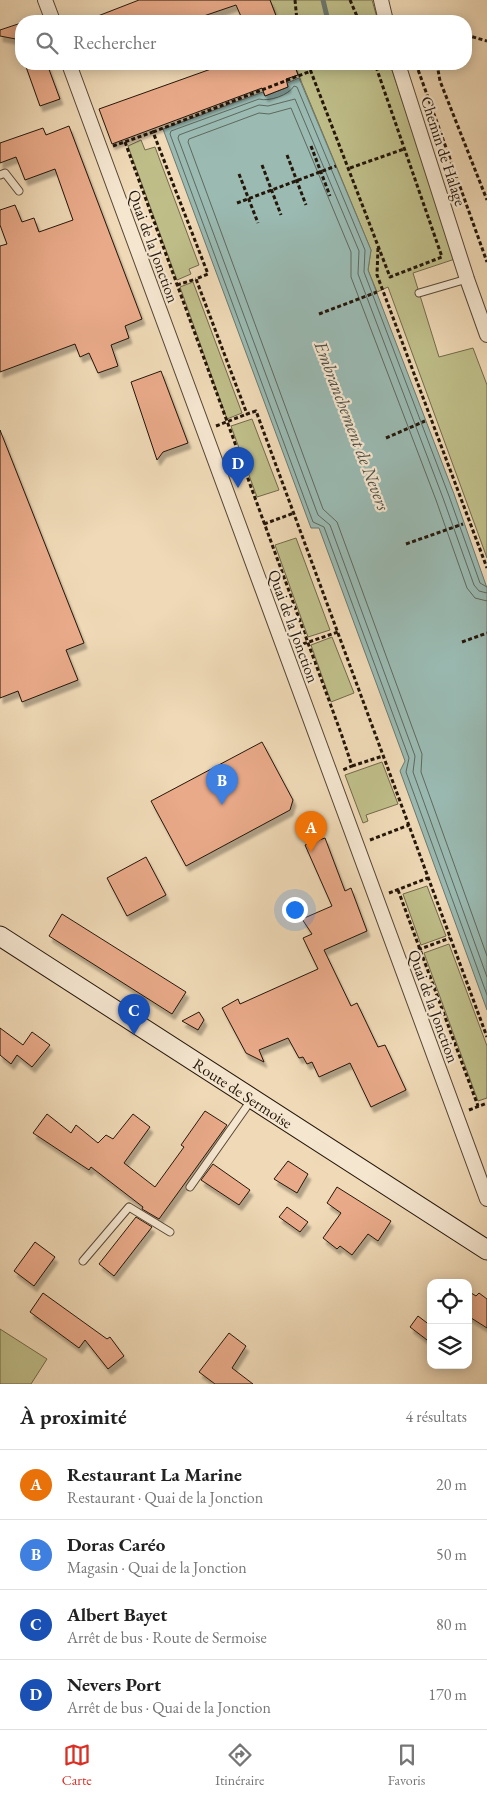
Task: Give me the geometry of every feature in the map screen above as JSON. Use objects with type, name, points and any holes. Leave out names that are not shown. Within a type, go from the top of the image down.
[{"type":"main road","name":"Route de Sermoise","points":[[0,936],[487,1250]]},
{"type":"street","points":[[45,0],[51,15]]},
{"type":"street","points":[[381,0],[385,15]]},
{"type":"street","name":"Quai de la Jonction","points":[[71,70],[487,1198]]},
{"type":"street","name":"Chemin de Halage","points":[[400,70],[467,279],[487,335]]},
{"type":"lane","points":[[0,175],[5,173],[18,191]]},
{"type":"lane","points":[[420,294],[467,279]]},
{"type":"lane","points":[[190,1187],[253,1099]]},
{"type":"lane","points":[[83,1261],[130,1208],[170,1232]]},
{"type":"path","points":[[295,0],[296,15]]},
{"type":"path","points":[[350,0],[356,15]]},
{"type":"path","points":[[472,37],[487,41]]},
{"type":"path","points":[[101,151],[311,71],[350,168],[390,277],[442,257],[377,70]]},
{"type":"path","points":[[418,70],[487,262]]},
{"type":"path","points":[[438,70],[440,80],[487,200]]},
{"type":"path","points":[[153,132],[208,274],[177,285]]},
{"type":"path","points":[[125,142],[352,766]]},
{"type":"path","points":[[311,146],[330,196]]},
{"type":"path","points":[[350,168],[404,149]]},
{"type":"path","points":[[287,155],[306,204]]},
{"type":"path","points":[[262,165],[281,215]]},
{"type":"path","points":[[237,203],[336,166]]},
{"type":"path","points":[[240,174],[258,223]]},
{"type":"path","points":[[378,246],[377,275],[487,568]]},
{"type":"path","points":[[196,278],[247,414]]},
{"type":"path","points":[[319,314],[377,292]]},
{"type":"path","points":[[204,431],[256,411],[487,1037]]},
{"type":"path","points":[[386,438],[425,421]]},
{"type":"path","points":[[264,524],[294,513]]},
{"type":"path","points":[[406,544],[463,524]]},
{"type":"path","points":[[285,651],[338,632]]},
{"type":"path","points":[[462,642],[487,633]]},
{"type":"path","points":[[344,779],[341,770],[383,756]]},
{"type":"path","points":[[370,850],[367,841],[409,825]]},
{"type":"path","points":[[383,885],[387,894],[428,878]]},
{"type":"path","points":[[398,890],[478,1106]]},
{"type":"path","points":[[397,958],[450,938]]},
{"type":"shaded area","points":[[270,0],[372,0],[376,15],[276,15]]},
{"type":"shaded area","points":[[296,70],[392,70],[455,259],[413,273],[439,357],[473,348],[487,385],[487,558],[388,287],[377,292],[368,270],[371,250]]},
{"type":"shaded area","points":[[141,140],[145,150],[155,147],[199,265],[189,269],[191,274],[177,280],[128,146]]},
{"type":"shaded area","points":[[193,282],[242,413],[227,419],[180,287]]},
{"type":"shaded area","points":[[252,419],[279,490],[257,497],[231,426]]},
{"type":"shaded area","points":[[296,538],[330,630],[308,637],[275,545]]},
{"type":"shaded area","points":[[332,637],[354,693],[331,702],[311,645]]},
{"type":"shaded area","points":[[382,762],[398,804],[366,815],[368,821],[363,823],[345,775]]},
{"type":"shaded area","points":[[427,886],[446,936],[421,945],[403,894]]},
{"type":"shaded area","points":[[449,944],[487,1046],[487,1098],[478,1101],[424,953]]},
{"type":"shaded area","points":[[0,1329],[47,1359],[31,1384],[0,1384]]},
{"type":"water","name":"Embranchement de Nevers","points":[[299,78],[371,250],[368,270],[454,494],[487,588],[487,1010],[400,771],[405,761],[319,528],[311,528],[163,129],[263,92],[265,96],[288,87],[287,83]]},
{"type":"building","points":[[139,0],[270,0],[276,15],[240,15],[236,5],[207,15],[100,15]]},
{"type":"building","points":[[15,25],[15,39],[0,36],[0,30]]},
{"type":"building","points":[[27,70],[49,70],[60,99],[40,106]]},
{"type":"building","points":[[208,70],[296,70],[298,75],[286,79],[288,87],[265,96],[262,88],[112,144],[99,109]]},
{"type":"building","points":[[69,126],[142,319],[125,326],[129,338],[111,345],[118,366],[98,373],[89,353],[80,357],[75,344],[0,372],[0,246],[7,244],[0,225],[0,210],[15,205],[22,222],[34,218],[39,232],[73,220],[55,169],[25,180],[16,157],[0,163],[0,143],[43,128],[46,135]]},
{"type":"building","points":[[161,371],[188,443],[163,452],[157,460],[131,382]]},
{"type":"building","points":[[0,430],[84,643],[66,650],[78,680],[22,702],[18,691],[0,698]]},
{"type":"building","points":[[262,742],[293,800],[290,810],[186,866],[151,801]]},
{"type":"building","points":[[325,838],[345,891],[351,888],[367,931],[324,950],[351,1006],[357,1003],[378,1047],[385,1045],[406,1090],[371,1107],[350,1063],[319,1077],[312,1062],[307,1064],[303,1057],[299,1058],[288,1038],[259,1050],[264,1062],[246,1053],[222,1008],[238,999],[240,1004],[318,969],[303,938],[312,934],[302,919],[332,906],[305,845]]},
{"type":"building","points":[[146,857],[166,895],[127,916],[107,878]]},
{"type":"building","points":[[62,914],[186,992],[172,1014],[49,936]]},
{"type":"building","points":[[199,1012],[204,1020],[198,1030],[182,1021]]},
{"type":"building","points":[[0,1028],[23,1045],[32,1032],[50,1045],[32,1067],[17,1055],[11,1064],[0,1055]]},
{"type":"building","points":[[205,1111],[227,1125],[159,1219],[142,1209],[143,1207],[91,1167],[89,1170],[33,1133],[47,1114],[71,1133],[76,1125],[98,1143],[106,1135],[113,1139],[133,1114],[150,1127],[124,1163],[155,1187],[184,1147],[181,1145]]},
{"type":"building","points":[[288,1161],[308,1174],[297,1193],[274,1179]]},
{"type":"building","points":[[213,1164],[250,1190],[239,1205],[201,1180]]},
{"type":"building","points":[[337,1187],[391,1221],[378,1241],[368,1234],[352,1255],[340,1246],[337,1249],[323,1238],[341,1213],[327,1203]]},
{"type":"building","points":[[287,1207],[308,1222],[300,1232],[279,1217]]},
{"type":"building","points":[[136,1217],[152,1227],[114,1276],[99,1264]]},
{"type":"building","points":[[35,1242],[55,1257],[34,1286],[14,1271]]},
{"type":"building","points":[[43,1293],[107,1339],[110,1337],[124,1356],[108,1369],[85,1340],[79,1348],[30,1312]]},
{"type":"building","points":[[479,1293],[487,1299],[487,1328],[472,1319],[472,1294],[476,1296]]},
{"type":"building","points":[[418,1316],[427,1323],[427,1340],[410,1327]]},
{"type":"building","points":[[229,1333],[246,1346],[232,1368],[253,1384],[215,1384],[199,1372]]},
{"type":"waterway","points":[[323,0],[327,15]]},
{"type":"place","name":"Nevers Port","points":[[238,488]]},
{"type":"place","name":"Doras Caréo","points":[[222,805]]},
{"type":"place","name":"Restaurant La Marine","points":[[311,852]]},
{"type":"place","name":"Albert Bayet","points":[[134,1035]]}]
